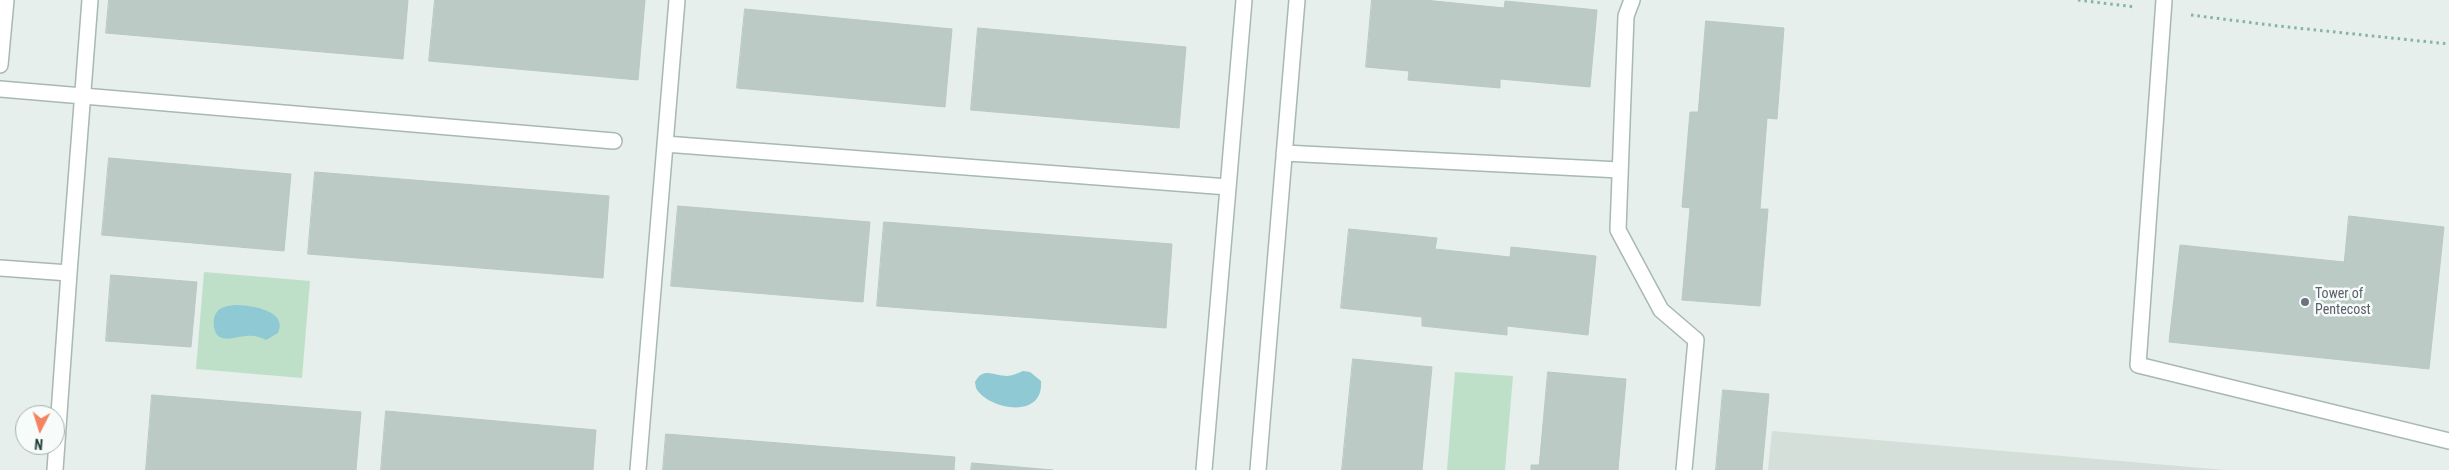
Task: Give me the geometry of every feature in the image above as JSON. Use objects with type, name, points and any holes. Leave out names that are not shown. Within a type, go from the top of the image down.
[{"type":"street","points":[[0,65],[6,0]]},
{"type":"street","points":[[55,470],[90,0]]},
{"type":"street","points":[[638,470],[677,0]]},
{"type":"street","points":[[1204,470],[1244,0]]},
{"type":"street","points":[[1258,470],[1297,0]]},
{"type":"street","points":[[1632,0],[1626,16],[1618,230],[1661,310],[1696,340],[1684,470]]},
{"type":"street","points":[[2164,6],[2138,365],[2449,441]]},
{"type":"street","points":[[0,89],[614,140]]},
{"type":"street","points":[[665,144],[1228,187]]},
{"type":"street","points":[[1284,153],[1620,170]]},
{"type":"street","points":[[0,268],[69,273]]},
{"type":"path","points":[[2078,0],[2164,6],[2278,26],[2449,44]]},
{"type":"shaded area","points":[[1772,431],[2225,470],[1768,470]]},
{"type":"green space","points":[[204,272],[310,281],[302,378],[196,369]]},
{"type":"green space","points":[[1455,372],[1513,376],[1505,470],[1447,470]]},
{"type":"water","points":[[235,305],[258,308],[273,314],[278,319],[280,325],[278,333],[266,340],[252,336],[228,339],[219,336],[214,327],[215,315],[225,307]]},
{"type":"water","points":[[1023,371],[1030,372],[1041,381],[1040,394],[1034,402],[1025,406],[1002,406],[982,395],[976,388],[975,382],[982,374],[989,373],[1009,376]]},
{"type":"building","points":[[109,0],[408,0],[403,59],[106,33]]},
{"type":"building","points":[[435,0],[645,0],[638,80],[429,61]]},
{"type":"building","points":[[1372,0],[1424,0],[1504,8],[1505,1],[1597,10],[1590,87],[1500,79],[1500,88],[1408,80],[1409,71],[1366,67]]},
{"type":"building","points":[[745,9],[952,29],[945,107],[737,88]]},
{"type":"building","points":[[1706,21],[1784,28],[1777,119],[1767,118],[1760,209],[1768,209],[1760,306],[1682,300],[1690,208],[1682,207],[1690,112],[1698,112]]},
{"type":"building","points":[[978,28],[1186,47],[1179,128],[971,110]]},
{"type":"building","points":[[109,158],[291,174],[284,251],[102,235]]},
{"type":"building","points":[[315,172],[609,196],[603,278],[308,254]]},
{"type":"building","points":[[678,206],[870,222],[863,302],[671,286]]},
{"type":"building","name":"Tower of Pentecost","points":[[2349,216],[2444,227],[2429,369],[2169,342],[2180,245],[2344,262]]},
{"type":"building","points":[[884,222],[1172,244],[1166,328],[877,306]]},
{"type":"building","points":[[1349,229],[1437,238],[1435,249],[1510,257],[1511,247],[1596,256],[1588,335],[1507,326],[1507,335],[1422,326],[1422,317],[1341,308]]},
{"type":"building","points":[[111,275],[197,282],[191,347],[106,341]]},
{"type":"building","points":[[1353,359],[1432,367],[1422,470],[1342,470]]},
{"type":"building","points":[[1548,372],[1626,379],[1618,470],[1531,470],[1531,465],[1539,465]]},
{"type":"building","points":[[1723,390],[1769,394],[1762,470],[1716,470]]},
{"type":"building","points":[[152,395],[361,412],[356,470],[146,470]]},
{"type":"building","points":[[386,411],[596,430],[593,470],[381,470]]},
{"type":"building","points":[[666,434],[955,457],[954,470],[663,470]]},
{"type":"building","points":[[972,463],[1053,470],[971,470]]},
{"type":"place","name":"Tower of Pentecost","points":[[2305,302]]}]
